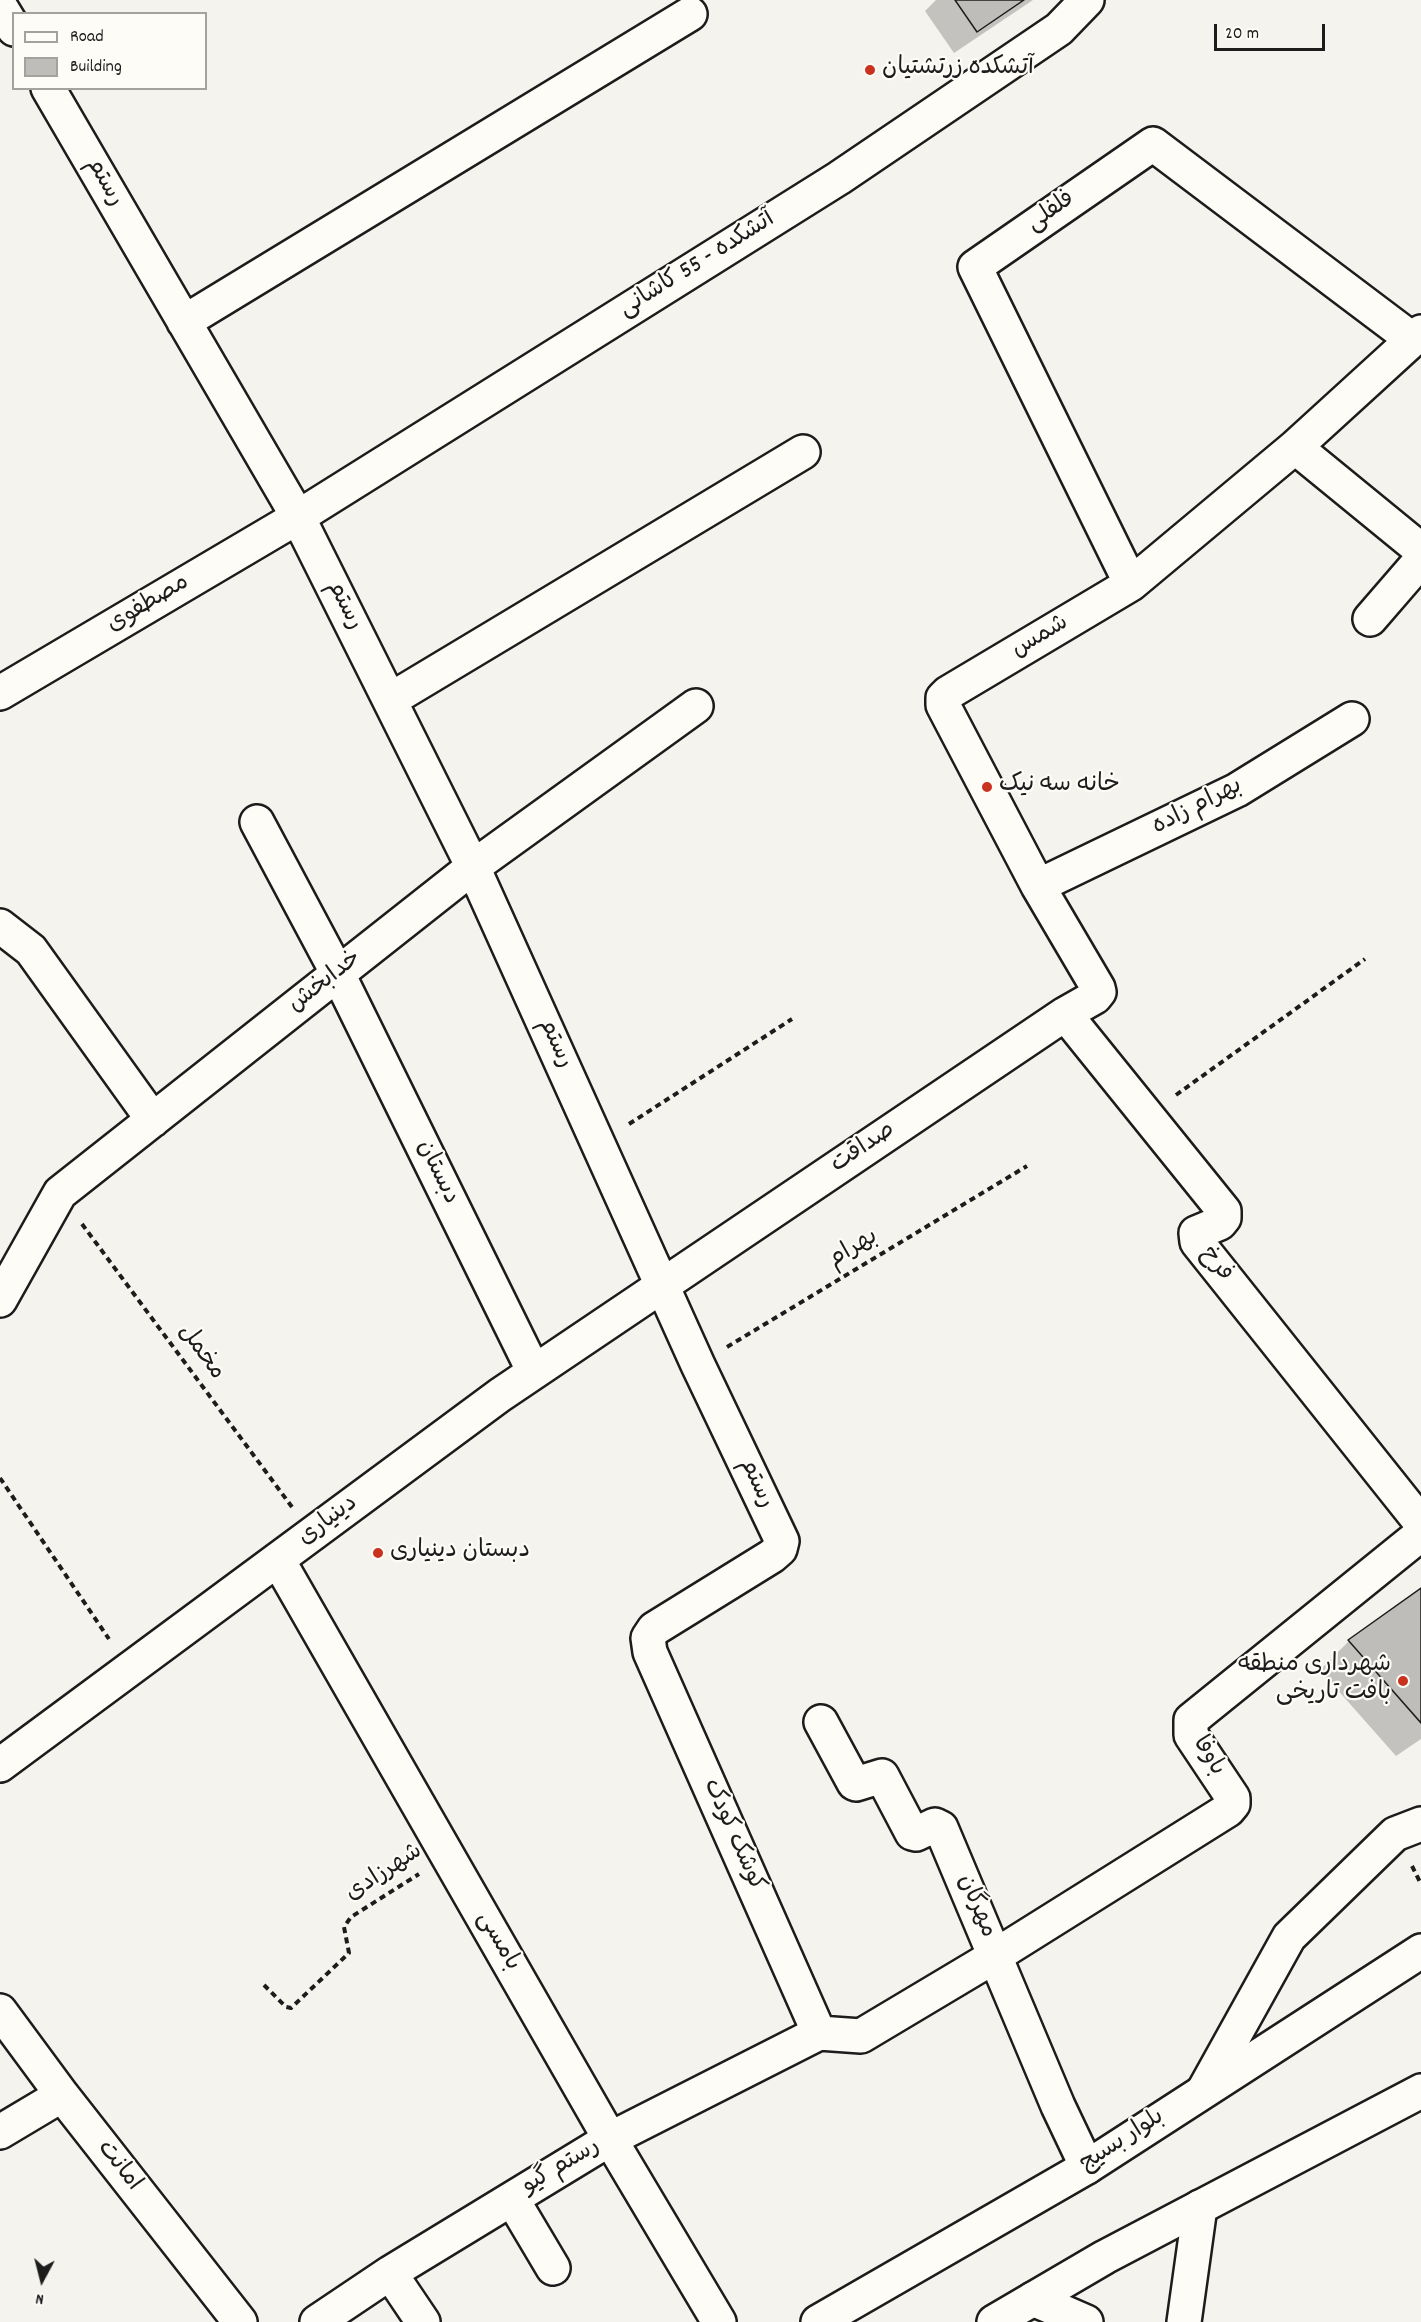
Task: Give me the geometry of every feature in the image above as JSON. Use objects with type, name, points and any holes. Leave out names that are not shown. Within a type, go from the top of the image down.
[{"type":"street","name":"آتشکده - 55 کاشانی","points":[[298,517],[839,178],[1059,29],[1087,0]]},
{"type":"street","points":[[0,6],[12,26]]},
{"type":"street","points":[[184,322],[690,14]]},
{"type":"street","name":"رستم","points":[[49,90],[298,517],[473,867],[698,1365],[782,1541],[780,1549],[772,1556],[654,1629],[648,1638]]},
{"type":"street","name":"فلفلی","points":[[1131,584],[975,267],[1153,144],[1417,336]]},
{"type":"street","name":"شمس","points":[[1065,1014],[1095,997],[1098,988],[1038,886],[943,705],[943,698],[1131,584],[1295,447],[1417,336]]},
{"type":"street","points":[[1295,447],[1421,550]]},
{"type":"street","points":[[390,700],[802,452]]},
{"type":"street","name":"مصطفوی","points":[[0,693],[298,517]]},
{"type":"street","points":[[1370,619],[1421,560]]},
{"type":"street","name":"خدابخش","points":[[0,1300],[60,1193],[473,867],[696,706]]},
{"type":"street","name":"بهرام زاده","points":[[1038,886],[1237,790],[1352,719]]},
{"type":"street","name":"دبستان","points":[[257,822],[338,974],[534,1372]]},
{"type":"street","points":[[0,926],[31,950],[153,1120]]},
{"type":"street","name":"فرخ","points":[[1065,1014],[1224,1211],[1221,1223],[1197,1233],[1197,1242],[1421,1523]]},
{"type":"street","name":"صداقت","points":[[663,1285],[1065,1014]]},
{"type":"street","name":"دینیاری","points":[[0,1766],[534,1372],[663,1285]]},
{"type":"street","name":"باوفا","points":[[996,1956],[1228,1810],[1233,1804],[1233,1798],[1191,1735],[1191,1720],[1421,1534]]},
{"type":"street","name":"بامسی","points":[[278,1560],[610,2139],[719,2322]]},
{"type":"street","name":"کوشک کودک","points":[[648,1638],[651,1652],[819,2033]]},
{"type":"street","name":"مهرگان","points":[[821,1722],[854,1783],[882,1776],[912,1833],[916,1834],[935,1825],[941,1828],[1058,2106],[1087,2166]]},
{"type":"street","points":[[1204,2090],[1289,1937],[1395,1834],[1421,1824]]},
{"type":"street","points":[[819,2033],[861,2036],[996,1956]]},
{"type":"street","name":"بلوار بسیج","points":[[818,2322],[1087,2166],[1204,2090],[1417,1959]]},
{"type":"street","name":"امانت","points":[[0,2011],[62,2095],[240,2322]]},
{"type":"street","name":"رستم گیو","points":[[317,2322],[390,2273],[610,2139],[819,2033]]},
{"type":"street","points":[[994,2322],[1105,2257],[1421,2091]]},
{"type":"street","points":[[0,2132],[62,2095]]},
{"type":"street","points":[[512,2199],[553,2268]]},
{"type":"street","points":[[1184,2322],[1200,2206]]},
{"type":"street","points":[[390,2273],[423,2322]]},
{"type":"street","points":[[1033,2299],[1086,2322]]},
{"type":"path","points":[[1146,1117],[1365,959]]},
{"type":"path","points":[[599,1143],[792,1019]]},
{"type":"path","name":"بهرام","points":[[698,1365],[1027,1166]]},
{"type":"path","name":"مخمل","points":[[60,1193],[312,1534]]},
{"type":"path","points":[[0,1478],[129,1670]]},
{"type":"path","name":"شهرزادی","points":[[264,1985],[286,2007],[291,2008],[349,1953],[345,1927],[351,1917],[447,1856]]},
{"type":"building","points":[[955,0],[1024,0],[977,32]]},
{"type":"building","name":"شهرداری منطقه بافت تاریخی","points":[[1421,1588],[1421,1723],[1348,1640]]},
{"type":"place","name":"آتشکده زرتشتیان","points":[[870,70]]},
{"type":"place","name":"خانه سه نیک","points":[[987,787]]},
{"type":"place","name":"دبستان دینیاری","points":[[378,1553]]},
{"type":"place","name":"شهرداری منطقه بافت تاریخی","points":[[1403,1681]]}]
